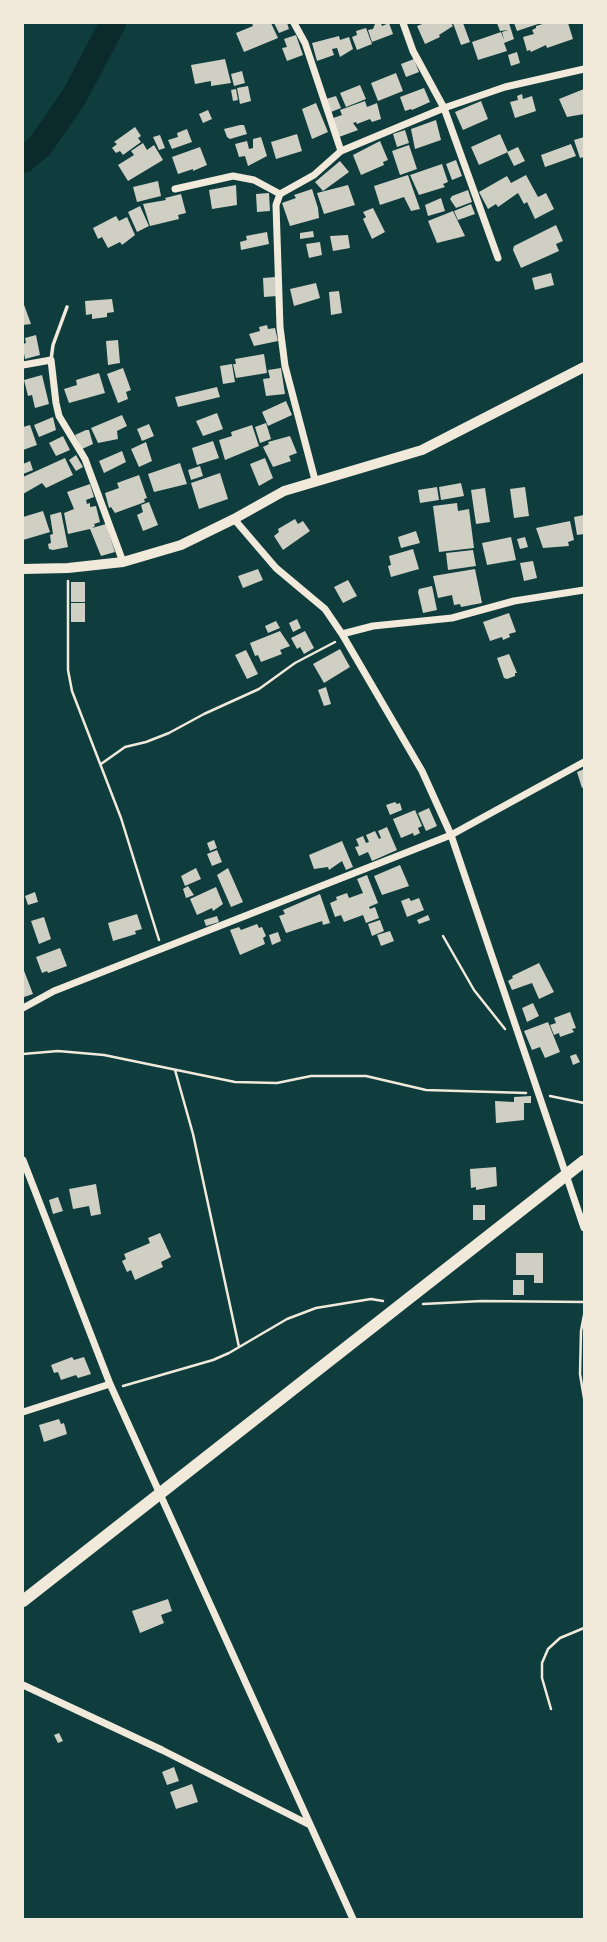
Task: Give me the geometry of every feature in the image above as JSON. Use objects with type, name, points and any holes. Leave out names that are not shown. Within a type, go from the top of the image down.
[{"type":"main road","points":[[23,1601],[584,1161]]},
{"type":"street","points":[[294,23],[305,43],[341,151]]},
{"type":"street","points":[[403,23],[413,51],[444,108],[498,258]]},
{"type":"street","points":[[315,480],[285,366],[280,327],[276,205],[280,194],[314,175],[341,151],[444,108],[505,87],[584,69]]},
{"type":"street","points":[[174,189],[233,176],[254,180],[280,194]]},
{"type":"street","points":[[23,365],[51,360],[59,416],[85,459],[123,562]]},
{"type":"street","points":[[23,569],[68,568],[123,562],[181,545],[284,491],[422,450],[584,367]]},
{"type":"street","points":[[234,519],[276,568],[325,609],[422,771],[451,835],[584,1228]]},
{"type":"street","points":[[342,634],[373,626],[452,618],[514,601],[584,590]]},
{"type":"street","points":[[23,1009],[54,991],[451,835],[584,762]]},
{"type":"street","points":[[23,1160],[111,1387],[353,1919]]},
{"type":"street","points":[[23,1412],[111,1387]]},
{"type":"street","points":[[23,1685],[310,1825]]},
{"type":"lane","points":[[51,360],[53,345],[67,307]]},
{"type":"path","points":[[68,568],[68,670],[72,691],[121,818],[162,950]]},
{"type":"path","points":[[101,764],[125,747],[169,733],[195,718],[259,690],[295,663],[334,643],[342,634]]},
{"type":"path","points":[[443,936],[489,1011],[506,1031],[520,1042]]},
{"type":"path","points":[[23,1055],[58,1051],[93,1054],[150,1063],[234,1082],[276,1083],[311,1076],[366,1076],[426,1090],[538,1093],[584,1103]]},
{"type":"path","points":[[175,1069],[193,1134],[239,1347]]},
{"type":"path","points":[[111,1387],[213,1360],[287,1319],[316,1308],[371,1299],[398,1307],[482,1301],[584,1302]]},
{"type":"path","points":[[584,1315],[580,1374],[584,1398]]},
{"type":"path","points":[[551,1709],[542,1678],[542,1663],[548,1649],[560,1638],[584,1628]]},
{"type":"building","points":[[252,23],[271,23],[278,38],[244,52],[236,33],[253,26]]},
{"type":"building","points":[[274,23],[287,23],[289,29],[279,33]]},
{"type":"building","points":[[381,23],[382,26],[389,23],[393,34],[372,42],[368,30]]},
{"type":"building","points":[[425,23],[451,23],[453,26],[439,35],[440,37],[425,44],[417,26]]},
{"type":"building","points":[[453,23],[463,23],[470,42],[461,45]]},
{"type":"building","points":[[497,23],[509,23],[514,39],[504,43],[507,51],[478,60],[472,42],[501,32],[504,40],[502,32],[508,30],[500,31]]},
{"type":"building","points":[[514,23],[541,23],[517,31]]},
{"type":"building","points":[[568,23],[573,39],[547,48],[546,45],[531,52],[527,51],[523,37],[534,34],[532,30],[536,26]]},
{"type":"building","points":[[366,28],[372,44],[357,50],[352,37],[357,35],[356,31]]},
{"type":"building","points":[[296,35],[303,55],[287,61],[282,48],[287,47],[284,39]]},
{"type":"building","points":[[339,36],[340,40],[349,37],[353,49],[340,57],[337,48],[332,49],[334,55],[317,61],[312,43]]},
{"type":"building","points":[[517,52],[520,63],[511,66],[508,55]]},
{"type":"building","points":[[225,59],[231,83],[211,86],[211,81],[195,84],[191,65]]},
{"type":"building","points":[[414,59],[419,72],[406,77],[401,64]]},
{"type":"building","points":[[242,71],[245,83],[234,86],[231,74]]},
{"type":"building","points":[[396,73],[403,91],[378,101],[371,83]]},
{"type":"building","points":[[360,85],[366,99],[346,107],[340,93]]},
{"type":"building","points":[[248,86],[251,101],[240,104],[237,88]]},
{"type":"building","points":[[424,88],[430,102],[405,111],[400,97]]},
{"type":"building","points":[[236,89],[238,100],[233,101],[231,90]]},
{"type":"building","points":[[584,89],[584,114],[567,117],[559,99]]},
{"type":"building","points":[[522,94],[523,99],[532,96],[536,111],[515,118],[510,102],[518,100],[517,96]]},
{"type":"building","points":[[336,96],[341,108],[331,112],[326,99]]},
{"type":"building","points":[[365,101],[367,107],[377,103],[381,119],[353,123],[358,130],[339,137],[333,118],[342,115],[340,110]]},
{"type":"building","points":[[481,101],[488,119],[463,130],[455,112]]},
{"type":"building","points":[[316,103],[328,132],[312,139],[302,109]]},
{"type":"building","points":[[208,110],[212,119],[203,123],[199,114]]},
{"type":"building","points":[[436,120],[441,140],[415,149],[411,129]]},
{"type":"building","points":[[244,125],[247,134],[230,139],[227,137],[224,129]]},
{"type":"building","points":[[135,127],[141,136],[138,138],[141,142],[123,155],[120,151],[116,153],[112,148],[117,144],[114,142]]},
{"type":"building","points":[[187,129],[192,142],[172,149],[168,140],[178,137],[177,133]]},
{"type":"building","points":[[405,130],[409,143],[397,147],[393,134]]},
{"type":"building","points":[[297,134],[302,151],[276,159],[271,142]]},
{"type":"building","points":[[500,134],[508,152],[479,165],[471,147]]},
{"type":"building","points":[[160,135],[165,148],[159,150],[153,137]]},
{"type":"building","points":[[261,137],[267,156],[248,166],[245,156],[239,157],[235,144],[247,141],[249,149],[253,148],[253,139]]},
{"type":"building","points":[[584,137],[584,157],[580,158],[574,140]]},
{"type":"building","points":[[380,141],[388,160],[383,162],[384,165],[361,175],[353,155]]},
{"type":"building","points":[[143,143],[147,150],[154,145],[163,160],[128,181],[118,165],[134,155],[131,151]]},
{"type":"building","points":[[571,144],[576,156],[545,167],[541,155]]},
{"type":"building","points":[[409,145],[417,169],[400,175],[392,151]]},
{"type":"building","points":[[200,147],[207,165],[178,174],[172,157]]},
{"type":"building","points":[[518,147],[525,161],[514,166],[507,152]]},
{"type":"building","points":[[456,160],[462,176],[452,180],[446,164]]},
{"type":"building","points":[[340,161],[349,172],[323,191],[315,182]]},
{"type":"building","points":[[442,164],[448,182],[443,184],[445,187],[419,195],[410,175]]},
{"type":"building","points":[[408,175],[420,209],[411,211],[404,197],[380,205],[374,186]]},
{"type":"building","points":[[526,175],[538,197],[546,193],[554,209],[535,219],[527,202],[524,204],[518,193],[498,207],[496,204],[488,209],[479,192],[507,176],[511,183]]},
{"type":"building","points":[[158,181],[161,196],[137,202],[133,187]]},
{"type":"building","points":[[236,185],[237,205],[212,209],[209,190]]},
{"type":"building","points":[[348,185],[355,205],[324,214],[317,193]]},
{"type":"building","points":[[312,189],[319,218],[290,226],[282,203],[296,198],[294,195]]},
{"type":"building","points":[[468,190],[472,202],[456,208],[450,199],[452,196]]},
{"type":"building","points":[[269,193],[270,211],[257,212],[256,194]]},
{"type":"building","points":[[181,194],[186,213],[178,215],[179,219],[150,226],[143,204]]},
{"type":"building","points":[[441,198],[445,211],[428,216],[425,205]]},
{"type":"building","points":[[471,204],[475,214],[458,220],[454,211]]},
{"type":"building","points":[[140,206],[149,226],[137,232],[128,212]]},
{"type":"building","points":[[373,208],[385,232],[372,239],[363,219],[366,217],[363,212]]},
{"type":"building","points":[[453,211],[465,236],[437,243],[428,221]]},
{"type":"building","points":[[116,216],[119,221],[127,217],[135,235],[122,245],[120,242],[108,248],[102,237],[98,239],[93,228]]},
{"type":"building","points":[[556,225],[563,241],[556,244],[559,251],[521,268],[513,250],[514,246]]},
{"type":"building","points":[[313,231],[314,237],[300,239],[300,233]]},
{"type":"building","points":[[267,232],[269,244],[241,250],[240,242],[247,240],[246,236]]},
{"type":"building","points":[[348,235],[350,248],[333,251],[330,236]]},
{"type":"building","points":[[320,242],[322,255],[309,258],[306,244]]},
{"type":"building","points":[[551,273],[554,285],[535,290],[532,278]]},
{"type":"building","points":[[275,277],[277,296],[264,297],[263,278]]},
{"type":"building","points":[[316,283],[320,298],[294,306],[290,289]]},
{"type":"building","points":[[339,291],[342,313],[331,315],[329,292]]},
{"type":"building","points":[[112,299],[114,312],[107,313],[107,317],[92,319],[92,314],[86,315],[85,301]]},
{"type":"building","points":[[23,302],[31,324],[23,325]]},
{"type":"building","points":[[267,325],[268,329],[275,328],[278,341],[254,346],[249,334],[260,331],[259,327]]},
{"type":"building","points":[[36,335],[40,355],[25,359],[25,338]]},
{"type":"building","points":[[118,340],[120,363],[108,365],[106,341]]},
{"type":"building","points":[[264,354],[267,373],[236,378],[233,364],[236,364],[235,359]]},
{"type":"building","points":[[232,364],[235,382],[223,384],[220,366]]},
{"type":"building","points":[[123,368],[131,390],[126,392],[128,399],[118,403],[107,374]]},
{"type":"building","points":[[281,368],[285,394],[266,396],[263,379],[270,378],[268,370]]},
{"type":"building","points":[[99,373],[105,393],[69,403],[64,389],[77,385],[76,380]]},
{"type":"building","points":[[42,375],[49,404],[35,408],[32,395],[28,396],[24,380]]},
{"type":"building","points":[[217,387],[220,397],[178,407],[175,397]]},
{"type":"building","points":[[286,401],[292,415],[268,426],[262,412]]},
{"type":"building","points":[[217,413],[223,429],[203,436],[196,421]]},
{"type":"building","points":[[122,415],[127,426],[117,431],[118,439],[98,443],[91,428]]},
{"type":"building","points":[[53,417],[56,430],[39,437],[34,425]]},
{"type":"building","points":[[266,423],[271,439],[260,443],[255,427]]},
{"type":"building","points":[[149,424],[154,436],[142,441],[137,429]]},
{"type":"building","points":[[30,425],[37,445],[23,450],[23,427]]},
{"type":"building","points":[[252,425],[259,446],[225,460],[219,440],[232,436],[231,432]]},
{"type":"building","points":[[89,430],[93,444],[82,449],[75,435]]},
{"type":"building","points":[[63,436],[70,450],[56,456],[49,443]]},
{"type":"building","points":[[290,436],[297,453],[289,456],[291,461],[273,467],[263,447],[269,444],[268,442]]},
{"type":"building","points":[[213,441],[219,458],[197,465],[192,448]]},
{"type":"building","points":[[146,442],[152,461],[139,467],[131,449]]},
{"type":"building","points":[[122,451],[126,462],[104,473],[99,461]]},
{"type":"building","points":[[76,455],[83,467],[76,471],[69,460]]},
{"type":"building","points":[[65,458],[73,475],[46,488],[42,483],[23,494],[23,477]]},
{"type":"building","points":[[265,458],[273,478],[259,486],[250,464]]},
{"type":"building","points":[[30,461],[33,470],[23,474],[23,464]]},
{"type":"building","points":[[180,463],[187,484],[154,492],[148,474]]},
{"type":"building","points":[[200,466],[203,476],[191,480],[188,470]]},
{"type":"building","points":[[220,473],[228,499],[199,509],[191,483]]},
{"type":"building","points":[[139,475],[147,498],[144,499],[145,502],[115,513],[109,508],[105,493],[119,488],[117,483]]},
{"type":"building","points":[[461,483],[464,496],[441,500],[439,487]]},
{"type":"building","points":[[90,484],[94,497],[86,500],[87,504],[90,503],[90,507],[96,506],[100,522],[92,528],[106,524],[115,552],[101,556],[90,529],[68,534],[64,513],[74,509],[67,492]]},
{"type":"building","points":[[437,487],[439,500],[420,503],[418,490]]},
{"type":"building","points":[[525,487],[529,516],[514,518],[510,489]]},
{"type":"building","points":[[485,488],[490,522],[476,524],[471,490]]},
{"type":"building","points":[[149,502],[158,525],[143,531],[137,515],[143,512],[141,505]]},
{"type":"building","points":[[457,503],[458,511],[469,509],[474,548],[439,552],[433,506]]},
{"type":"building","points":[[43,511],[50,532],[23,540],[23,517]]},
{"type":"building","points":[[61,512],[68,547],[49,549],[50,535],[53,534],[50,515]]},
{"type":"building","points":[[584,515],[584,534],[577,535],[574,517]]},
{"type":"building","points":[[295,519],[298,524],[303,521],[310,531],[283,550],[274,536],[279,532],[278,529]]},
{"type":"building","points":[[570,521],[574,540],[568,542],[569,546],[543,548],[536,528]]},
{"type":"building","points":[[416,531],[420,543],[401,548],[398,537]]},
{"type":"building","points":[[511,537],[516,560],[487,565],[482,543]]},
{"type":"building","points":[[525,537],[528,547],[520,549],[517,539]]},
{"type":"building","points":[[413,549],[419,569],[391,577],[389,556]]},
{"type":"building","points":[[473,550],[476,566],[448,570],[446,553]]},
{"type":"building","points":[[533,561],[537,578],[524,581],[520,563]]},
{"type":"building","points":[[258,569],[263,580],[243,588],[238,576]]},
{"type":"building","points":[[475,569],[482,603],[461,607],[460,604],[454,605],[452,595],[438,598],[433,576]]},
{"type":"building","points":[[348,580],[357,596],[343,603],[334,587]]},
{"type":"building","points":[[71,582],[85,582],[85,602],[71,602]]},
{"type":"building","points":[[432,586],[437,610],[423,613],[419,589]]},
{"type":"building","points":[[71,603],[85,603],[85,622],[71,622]]},
{"type":"building","points":[[509,613],[516,632],[503,640],[502,637],[490,641],[483,622]]},
{"type":"building","points":[[297,619],[301,628],[293,632],[289,623]]},
{"type":"building","points":[[276,621],[280,628],[268,633],[265,626]]},
{"type":"building","points":[[280,631],[290,646],[280,650],[282,654],[261,662],[258,655],[255,656],[250,643]]},
{"type":"building","points":[[305,631],[314,648],[304,654],[300,647],[297,649],[291,638]]},
{"type":"building","points":[[340,649],[350,667],[324,683],[313,664]]},
{"type":"building","points":[[246,650],[258,674],[247,679],[235,655]]},
{"type":"building","points":[[509,654],[517,673],[507,679],[504,678],[497,658]]},
{"type":"building","points":[[326,687],[331,704],[324,706],[318,690]]},
{"type":"building","points":[[584,769],[584,787],[582,788],[577,772]]},
{"type":"building","points":[[400,803],[402,810],[390,815],[386,805]]},
{"type":"building","points":[[429,808],[437,826],[426,831],[418,813]]},
{"type":"building","points":[[415,810],[422,826],[418,828],[420,833],[401,838],[393,819]]},
{"type":"building","points":[[387,827],[397,850],[372,861],[368,852],[359,856],[355,847],[359,846],[356,839],[363,836],[366,843],[369,842],[366,835],[375,831],[379,839],[381,838],[378,831]]},
{"type":"building","points":[[214,840],[217,848],[210,851],[207,843]]},
{"type":"building","points":[[342,841],[353,867],[346,870],[342,861],[329,870],[328,867],[314,869],[309,855]]},
{"type":"building","points":[[217,850],[222,862],[212,866],[207,854]]},
{"type":"building","points":[[400,865],[409,886],[382,895],[374,876]]},
{"type":"building","points":[[196,868],[201,879],[185,886],[181,876]]},
{"type":"building","points":[[228,868],[243,902],[231,907],[217,875]]},
{"type":"building","points":[[367,875],[378,903],[369,907],[375,907],[379,918],[366,923],[363,915],[344,922],[341,915],[335,917],[330,903],[337,900],[336,897],[347,893],[349,898],[363,893],[357,879]]},
{"type":"building","points":[[188,886],[194,895],[186,898],[183,889]]},
{"type":"building","points":[[216,887],[223,904],[213,911],[212,908],[197,915],[190,899]]},
{"type":"building","points":[[35,892],[38,902],[28,905],[25,896]]},
{"type":"building","points":[[320,894],[330,923],[323,925],[322,921],[286,933],[279,916],[285,914],[283,910]]},
{"type":"building","points":[[409,898],[411,901],[419,898],[424,910],[407,917],[401,901]]},
{"type":"building","points":[[137,914],[142,929],[135,931],[136,934],[113,941],[108,923]]},
{"type":"building","points":[[428,915],[430,920],[419,924],[417,920]]},
{"type":"building","points":[[217,916],[219,922],[206,926],[204,920]]},
{"type":"building","points":[[44,917],[51,939],[39,944],[31,921]]},
{"type":"building","points":[[380,920],[384,931],[372,936],[368,924]]},
{"type":"building","points":[[257,924],[259,928],[262,927],[266,936],[263,938],[265,944],[240,955],[230,930],[239,927],[241,930]]},
{"type":"building","points":[[390,931],[394,941],[381,946],[377,935]]},
{"type":"building","points":[[278,932],[281,941],[272,945],[269,935]]},
{"type":"building","points":[[60,948],[67,966],[42,973],[36,957]]},
{"type":"building","points":[[539,963],[554,992],[539,999],[532,983],[512,990],[508,981],[512,976]]},
{"type":"building","points":[[23,968],[33,994],[24,997],[23,994]]},
{"type":"building","points":[[533,1003],[539,1016],[527,1022],[522,1008]]},
{"type":"building","points":[[570,1012],[576,1028],[572,1029],[574,1032],[560,1037],[559,1033],[554,1035],[550,1025],[556,1023],[554,1018]]},
{"type":"building","points":[[548,1022],[560,1052],[545,1058],[540,1047],[532,1050],[524,1031]]},
{"type":"building","points":[[576,1054],[580,1062],[573,1065],[570,1056]]},
{"type":"building","points":[[531,1096],[531,1103],[524,1103],[524,1120],[496,1123],[495,1101],[514,1102],[514,1097]]},
{"type":"building","points":[[496,1167],[497,1186],[476,1190],[476,1187],[471,1188],[470,1169]]},
{"type":"building","points":[[96,1184],[101,1214],[91,1216],[89,1206],[73,1209],[69,1189]]},
{"type":"building","points":[[58,1197],[63,1211],[53,1214],[49,1200]]},
{"type":"building","points":[[473,1205],[485,1205],[485,1220],[473,1220]]},
{"type":"building","points":[[160,1233],[171,1257],[161,1262],[163,1267],[135,1280],[131,1270],[127,1272],[122,1261],[126,1259],[124,1254],[150,1243],[148,1238]]},
{"type":"building","points":[[516,1253],[543,1253],[543,1283],[534,1283],[534,1275],[516,1275]]},
{"type":"building","points":[[513,1280],[524,1280],[524,1295],[513,1295]]},
{"type":"building","points":[[72,1357],[74,1360],[84,1357],[91,1374],[61,1380],[51,1365]]},
{"type":"building","points":[[59,1419],[61,1424],[64,1423],[67,1434],[44,1442],[39,1425]]},
{"type":"building","points":[[168,1599],[172,1611],[161,1615],[164,1623],[140,1633],[132,1611]]},
{"type":"building","points":[[59,1733],[63,1741],[58,1743],[54,1735]]},
{"type":"building","points":[[174,1767],[179,1781],[167,1785],[162,1772]]},
{"type":"building","points":[[192,1784],[198,1802],[176,1809],[170,1792]]},
{"type":"waterway","points":[[23,160],[40,146],[74,97],[113,23]]}]
